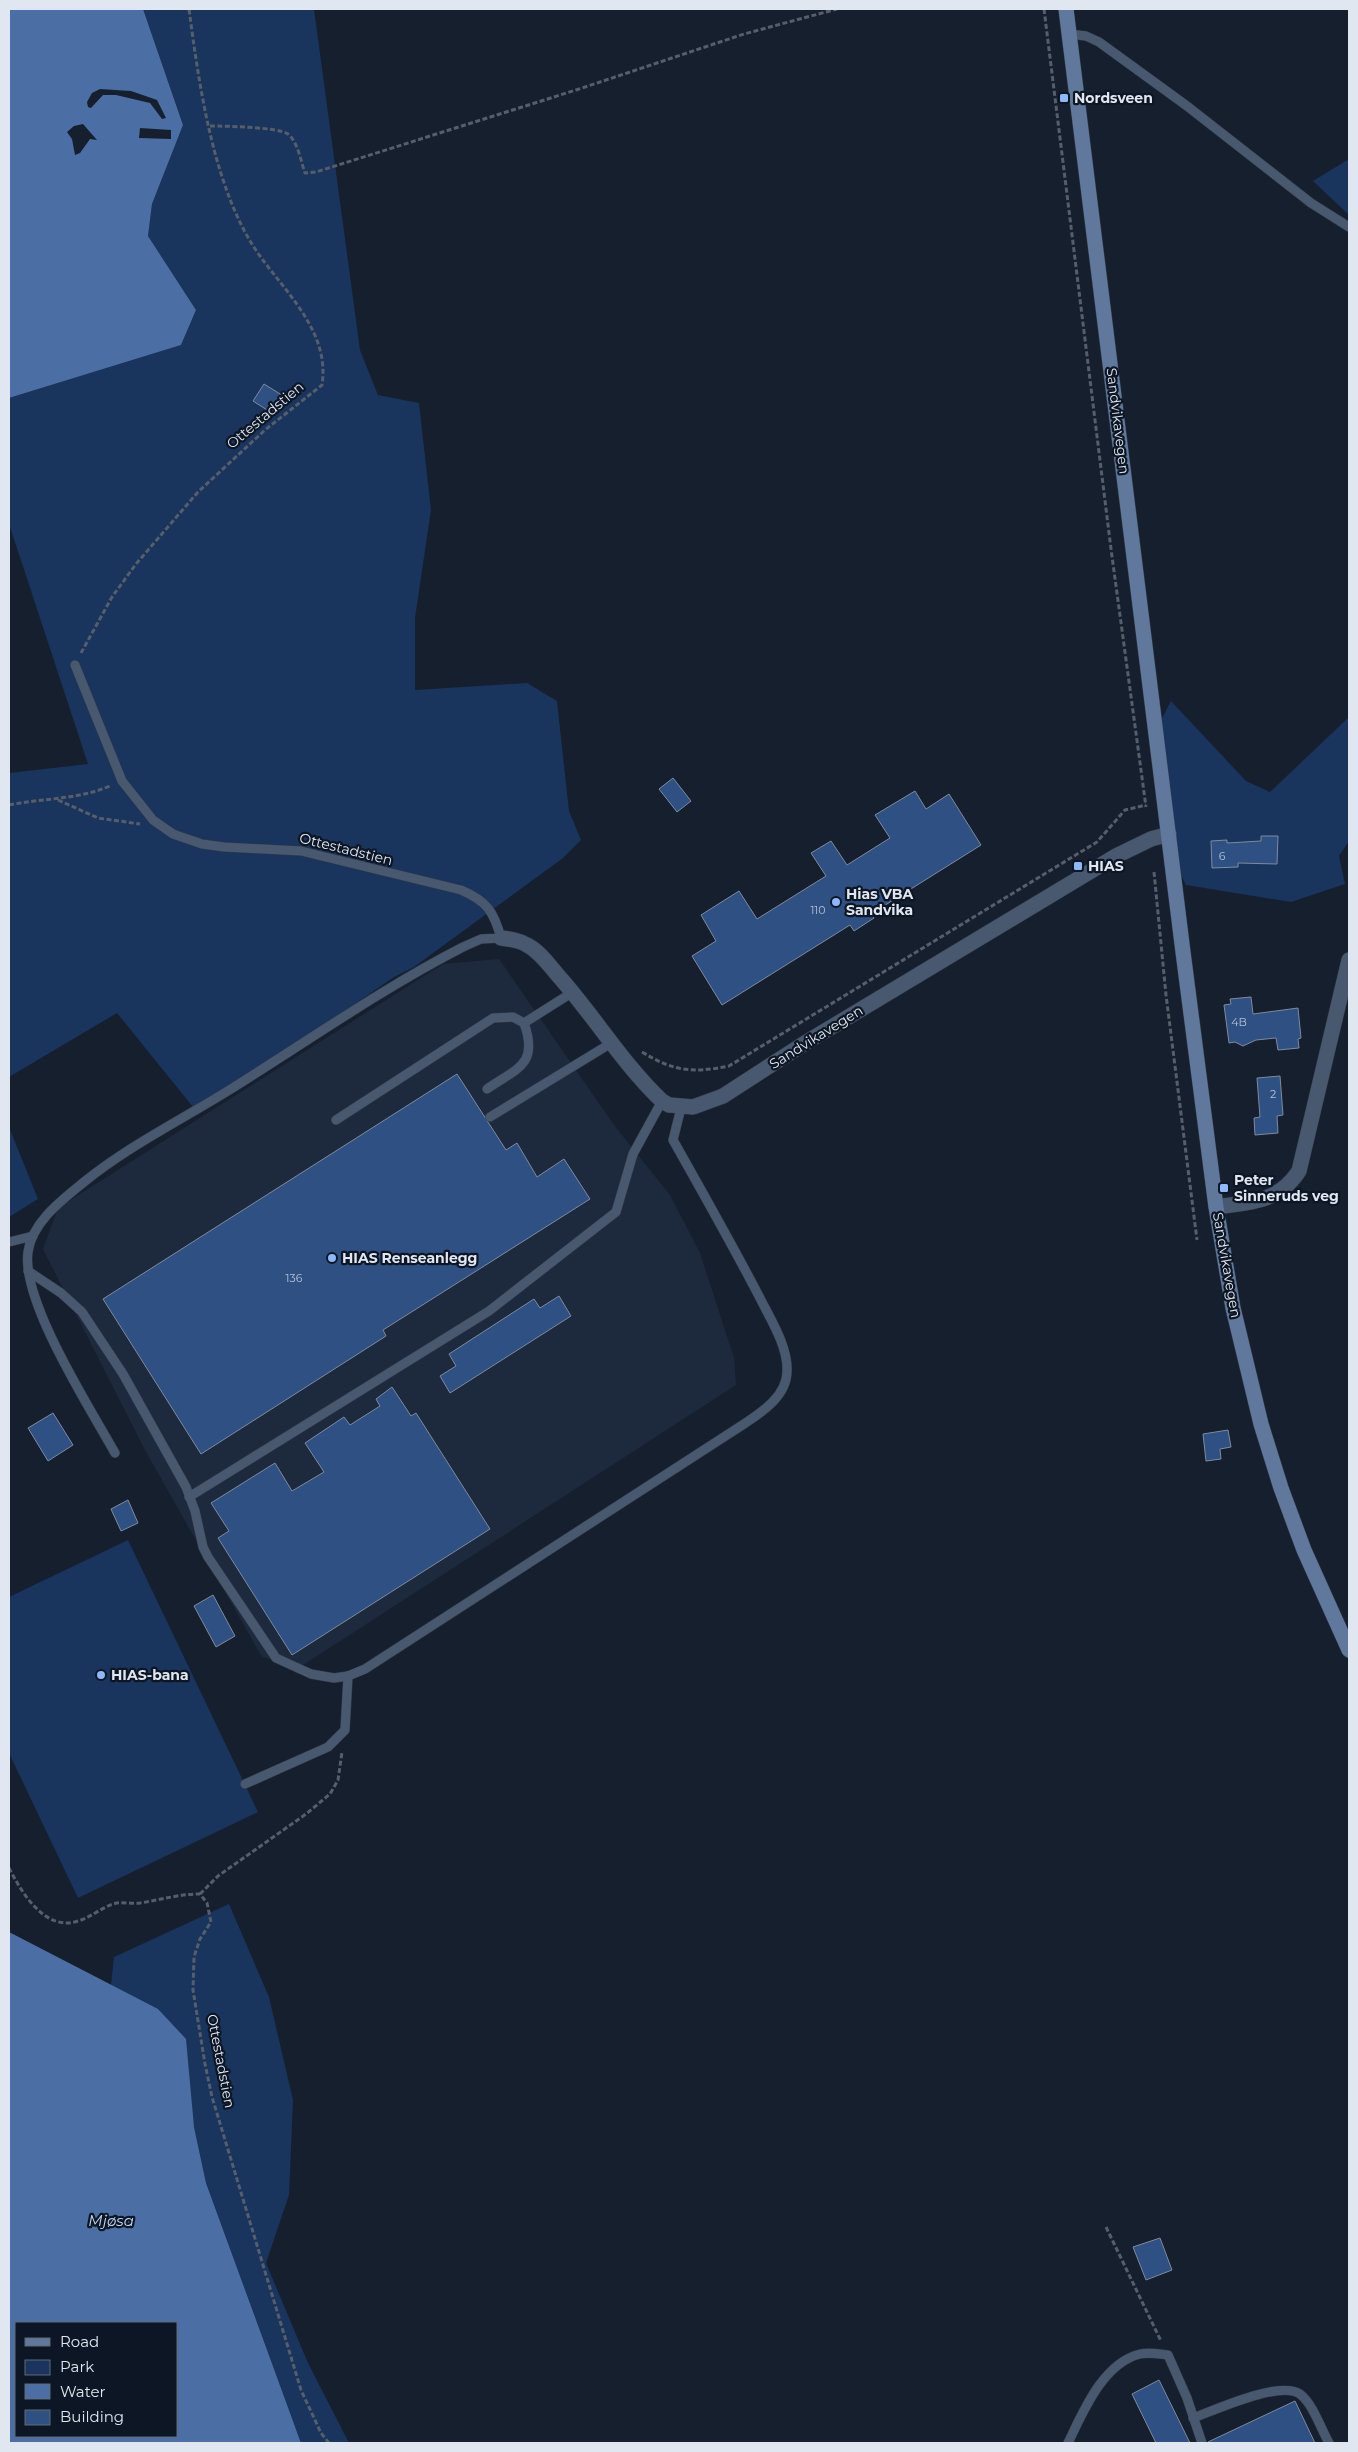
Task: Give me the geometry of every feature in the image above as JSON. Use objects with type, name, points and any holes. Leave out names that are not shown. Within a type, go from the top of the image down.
[{"type":"main road","name":"Sandvikavegen","points":[[1066,9],[1216,1207],[1233,1308],[1261,1424],[1281,1488],[1304,1550],[1349,1650]]},
{"type":"street","name":"Sandvikavegen","points":[[681,1108],[693,1108],[722,1096],[805,1043],[1107,861],[1151,839],[1169,834]]},
{"type":"street","points":[[501,938],[517,940],[535,950],[573,992],[662,1101],[681,1108]]},
{"type":"street","points":[[1216,1207],[1262,1200],[1275,1195],[1299,1171],[1349,960]]},
{"type":"lane","points":[[1069,34],[1086,36],[1099,42],[1187,106],[1311,203],[1349,227]]},
{"type":"lane","name":"Ottestadstien","points":[[75,665],[122,781],[142,809],[162,828],[183,839],[202,844],[301,852],[461,890],[474,895],[489,908],[496,918],[501,938]]},
{"type":"lane","points":[[115,1453],[54,1341],[36,1301],[28,1271],[28,1252],[33,1236],[43,1221],[60,1203],[120,1156],[430,964],[481,940],[501,938]]},
{"type":"lane","points":[[524,1023],[573,992]]},
{"type":"lane","points":[[336,1120],[493,1018],[514,1017],[524,1023],[530,1038],[530,1051],[525,1063],[487,1089]]},
{"type":"lane","points":[[490,1117],[613,1042]]},
{"type":"lane","points":[[189,1497],[489,1311],[616,1212],[633,1154],[662,1101]]},
{"type":"lane","points":[[28,1271],[61,1293],[82,1312],[94,1328],[155,1428],[189,1497],[203,1547],[208,1557],[276,1658],[310,1674],[334,1678],[348,1676],[365,1669],[736,1429],[765,1409],[781,1392],[788,1371],[782,1346],[743,1264],[674,1140],[681,1108]]},
{"type":"lane","points":[[9,1242],[33,1236]]},
{"type":"lane","points":[[245,1784],[328,1747],[345,1730],[348,1676]]},
{"type":"lane","points":[[1068,2443],[1081,2415],[1106,2376],[1118,2365],[1140,2354],[1168,2355],[1202,2443]]},
{"type":"lane","points":[[1193,2418],[1261,2394],[1280,2390],[1293,2391],[1306,2400],[1329,2443]]},
{"type":"path","name":"Ottestadstien","points":[[75,665],[112,597],[136,564],[198,492],[265,430],[322,385],[324,369],[314,332],[298,305],[260,256],[242,229],[223,182],[197,66],[189,9]]},
{"type":"path","points":[[210,126],[234,126],[286,133],[293,139],[305,173],[316,172],[576,90],[744,34],[837,9]]},
{"type":"path","points":[[1044,9],[1107,520],[1151,839]]},
{"type":"path","points":[[57,800],[102,789],[122,781]]},
{"type":"path","points":[[9,805],[44,798],[57,800],[98,818],[162,828]]},
{"type":"path","points":[[635,1048],[654,1060],[680,1070],[707,1070],[730,1066],[1097,842],[1124,810],[1146,805]]},
{"type":"path","points":[[1154,868],[1166,995],[1197,1240]]},
{"type":"path","points":[[9,1868],[30,1902],[44,1915],[64,1924],[79,1921],[117,1903],[159,1900],[178,1894],[200,1894],[218,1876],[306,1814],[330,1794],[338,1780],[345,1730]]},
{"type":"path","name":"Ottestadstien","points":[[200,1894],[207,1903],[211,1922],[200,1940],[194,1957],[193,1990],[212,2097],[301,2390],[321,2433],[329,2443]]},
{"type":"path","points":[[1106,2227],[1168,2355]]},
{"type":"shaded area","points":[[499,959],[614,1125],[670,1195],[700,1253],[734,1358],[736,1385],[300,1667],[262,1657],[145,1450],[43,1249],[58,1208],[443,964]]},
{"type":"green space","points":[[143,9],[314,9],[360,350],[378,395],[419,403],[431,510],[415,618],[415,690],[527,683],[557,701],[569,811],[581,840],[563,858],[414,967],[394,977],[301,1041],[193,1107],[117,1013],[9,1077],[9,773],[88,764],[9,524],[9,398],[181,345],[196,310],[148,236],[152,204],[183,125]]},
{"type":"green space","points":[[1349,159],[1349,215],[1313,181]]},
{"type":"green space","points":[[1171,701],[1246,781],[1270,792],[1349,717],[1349,841],[1339,856],[1345,884],[1291,902],[1186,885],[1160,834],[1158,726]]},
{"type":"green space","points":[[9,1127],[38,1199],[9,1217]]},
{"type":"green space","name":"HIAS-bana","points":[[128,1540],[258,1812],[78,1898],[9,1753],[9,1597]]},
{"type":"green space","points":[[229,1904],[269,1997],[293,2100],[289,2195],[266,2263],[308,2363],[349,2443],[301,2443],[206,2183],[194,2127],[111,1985],[114,1957]]},
{"type":"water","points":[[9,9],[143,9],[183,125],[152,204],[148,236],[196,310],[181,345],[9,398]]},
{"type":"water","name":"Mjøsa","points":[[9,1932],[158,2009],[186,2039],[194,2127],[206,2183],[301,2443],[9,2443]]},
{"type":"pier","points":[[100,89],[131,91],[157,100],[166,118],[162,119],[150,103],[116,95],[103,95],[91,108],[88,107],[87,102],[92,93]]},
{"type":"pier","points":[[83,124],[97,140],[90,139],[80,153],[75,155],[72,139],[67,132],[74,126]]},
{"type":"pier","points":[[140,128],[171,130],[171,139],[139,138]]},
{"type":"building","points":[[264,384],[285,397],[275,415],[253,401]]},
{"type":"building","points":[[673,778],[691,801],[677,812],[659,789]]},
{"type":"building","name":"Hias VBA Sandvika","points":[[915,791],[926,809],[949,794],[981,845],[871,914],[874,918],[854,931],[850,925],[722,1005],[692,956],[716,941],[701,915],[739,891],[757,919],[826,876],[811,853],[831,841],[847,865],[890,838],[875,815]]},
{"type":"building","points":[[1261,836],[1278,836],[1277,864],[1238,863],[1238,867],[1212,868],[1211,841],[1227,840],[1227,843],[1261,841]]},
{"type":"building","points":[[1251,997],[1253,1014],[1298,1008],[1301,1038],[1298,1039],[1299,1048],[1278,1050],[1276,1038],[1256,1040],[1243,1046],[1235,1042],[1229,1043],[1224,1005],[1231,1004],[1230,999]]},
{"type":"building","name":"HIAS Renseanlegg","points":[[457,1074],[506,1150],[517,1143],[537,1177],[564,1159],[590,1199],[383,1330],[386,1336],[201,1454],[103,1299]]},
{"type":"building","points":[[1280,1076],[1283,1115],[1277,1116],[1278,1133],[1255,1135],[1254,1118],[1260,1117],[1257,1078]]},
{"type":"building","points":[[559,1296],[571,1316],[450,1393],[440,1376],[456,1366],[449,1354],[534,1299],[540,1308]]},
{"type":"building","points":[[392,1387],[411,1416],[416,1413],[490,1529],[292,1655],[218,1538],[229,1531],[211,1503],[275,1463],[292,1491],[324,1472],[305,1443],[344,1417],[350,1425],[380,1406],[376,1399]]},
{"type":"building","points":[[53,1413],[73,1445],[48,1461],[28,1428]]},
{"type":"building","points":[[1228,1430],[1231,1447],[1220,1449],[1221,1459],[1206,1461],[1203,1434]]},
{"type":"building","points":[[128,1500],[138,1523],[121,1531],[111,1509]]},
{"type":"building","points":[[213,1595],[235,1636],[216,1647],[194,1606]]},
{"type":"building","points":[[1160,2238],[1172,2270],[1146,2280],[1133,2247]]},
{"type":"building","points":[[1159,2380],[1190,2443],[1156,2443],[1132,2394]]},
{"type":"building","points":[[1295,2401],[1315,2443],[1208,2443],[1208,2442]]},
{"type":"place","name":"Nordsveen","points":[[1064,98]]},
{"type":"place","name":"HIAS","points":[[1078,866]]},
{"type":"place","name":"Hias VBA Sandvika","points":[[836,902]]},
{"type":"place","name":"Peter Sinneruds veg","points":[[1224,1188]]},
{"type":"place","name":"HIAS Renseanlegg","points":[[332,1258]]},
{"type":"place","name":"HIAS-bana","points":[[101,1675]]}]
